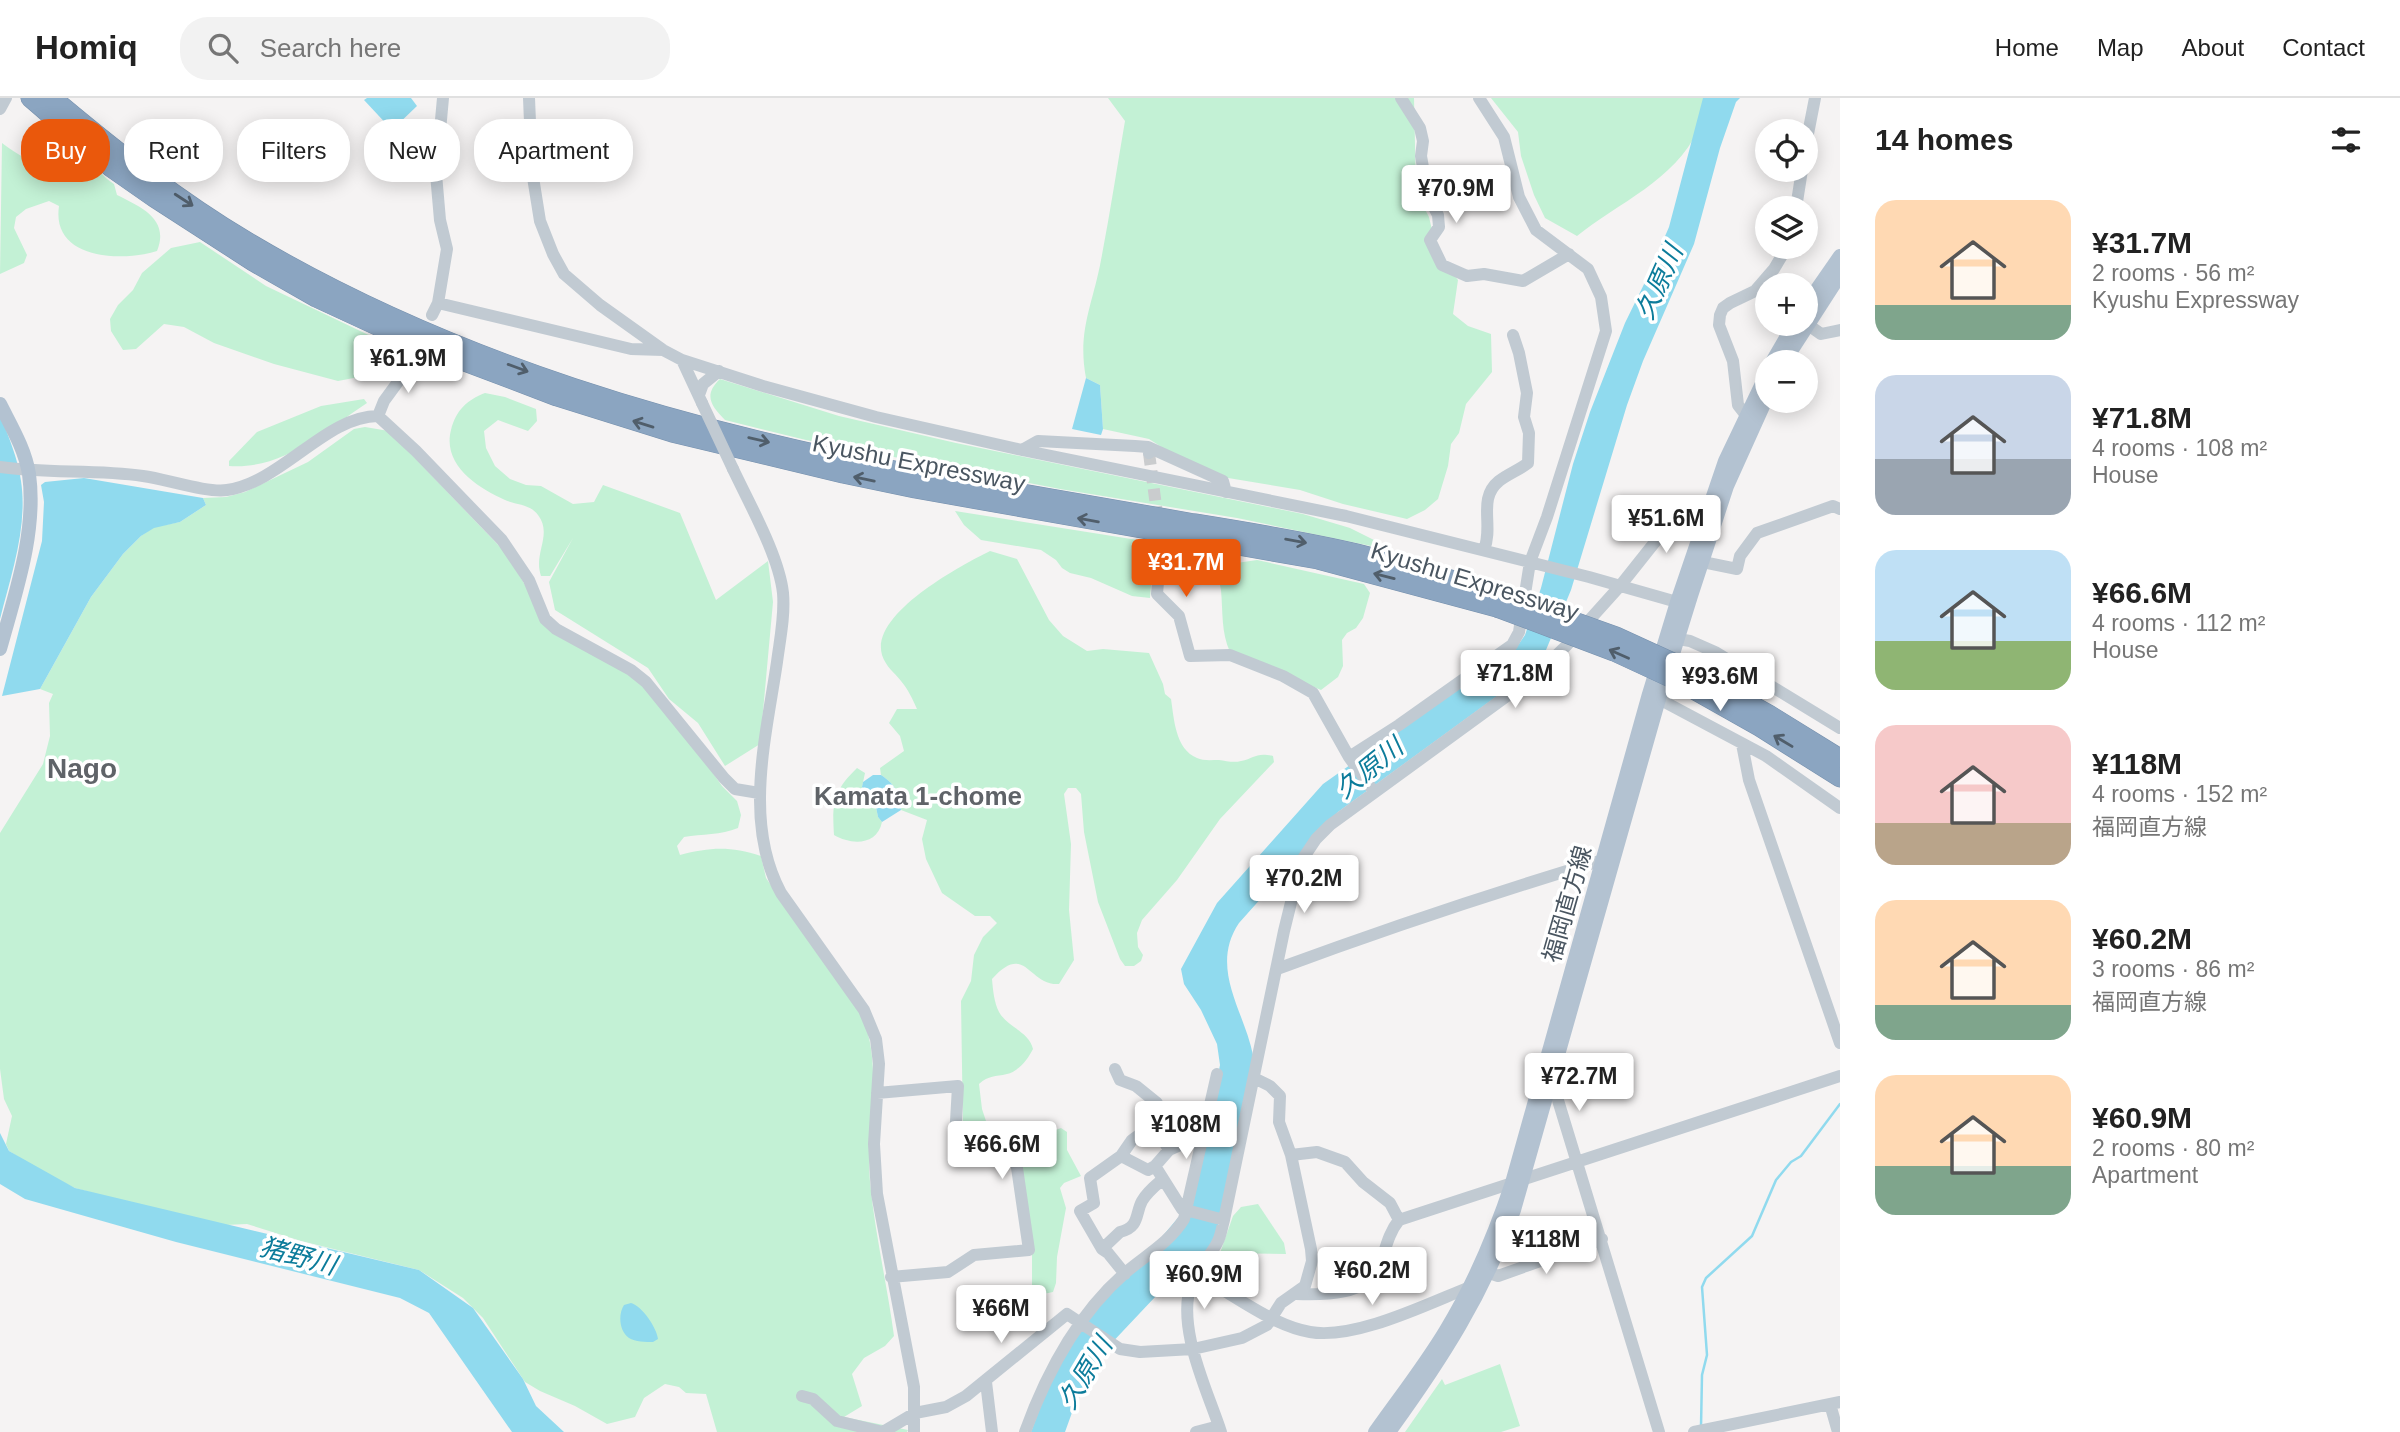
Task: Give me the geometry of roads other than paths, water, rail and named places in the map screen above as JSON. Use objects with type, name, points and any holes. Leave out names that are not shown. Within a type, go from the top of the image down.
[{"type":"highway","name":"Kyushu Expressway","points":[[30,98],[111,167],[253,262],[316,298],[399,337],[536,390],[685,436],[843,474],[952,496],[1318,560],[1498,601],[1616,636],[1684,676],[1840,778]]},
{"type":"highway","name":"Kyushu Expressway","points":[[53,98],[175,195],[246,241],[323,284],[416,328],[561,383],[690,422],[843,459],[1320,545],[1422,570],[1498,601]]},
{"type":"highway","name":"Kyushu Expressway","points":[[1684,676],[1769,713],[1840,758]]},
{"type":"main road","points":[[1818,288],[1840,257]]},
{"type":"main road","points":[[1818,302],[1840,275]]},
{"type":"main road","name":"福岡直方線","points":[[1376,1432],[1446,1331],[1470,1287],[1519,1181],[1645,706],[1683,603],[1696,561],[1708,506],[1755,395]]},
{"type":"main road","points":[[0,404],[18,439],[30,501],[27,535],[0,649]]},
{"type":"main road","name":"福岡直方線","points":[[1696,561],[1760,413]]},
{"type":"main road","name":"福岡直方線","points":[[1389,1432],[1462,1324],[1489,1273],[1548,1094],[1678,639],[1683,603]]},
{"type":"street","points":[[0,109],[6,98]]},
{"type":"street","points":[[443,98],[436,174],[440,220],[447,249],[435,309],[631,349],[663,350]]},
{"type":"street","points":[[529,98],[532,171],[540,221],[564,274],[582,291],[663,350],[682,360],[876,417],[1022,450],[1346,516],[1683,603]]},
{"type":"street","points":[[1401,98],[1420,128],[1423,141],[1423,187],[1438,215],[1439,227],[1430,240],[1442,265],[1467,276],[1484,274],[1523,281],[1569,254]]},
{"type":"street","points":[[1349,757],[1512,645],[1519,632],[1530,562],[1606,331],[1601,297],[1594,280],[1588,269],[1536,230],[1519,197],[1504,138],[1479,98]]},
{"type":"street","points":[[1811,119],[1815,98]]},
{"type":"street","points":[[1745,414],[1738,405],[1733,360],[1719,326],[1720,315],[1723,308],[1730,303],[1755,291],[1780,259]]},
{"type":"street","points":[[1818,333],[1840,330]]},
{"type":"street","points":[[1484,550],[1490,537],[1487,499],[1498,482],[1528,463],[1530,433],[1524,417],[1527,393],[1513,335]]},
{"type":"street","points":[[378,416],[384,401],[414,360]]},
{"type":"street","points":[[682,360],[775,561],[783,591],[782,621],[758,793],[765,852],[773,878],[871,1023],[876,1039],[879,1064],[874,1144],[876,1186],[891,1277],[914,1387],[914,1432]]},
{"type":"street","points":[[700,399],[703,384],[719,371]]},
{"type":"street","points":[[0,467],[23,471],[48,469],[122,474],[226,490],[251,482],[282,466],[349,421],[363,416],[378,416],[416,451],[502,540],[529,580],[545,618],[556,629],[646,681],[735,789],[758,793]]},
{"type":"street","points":[[1022,450],[1038,441],[1148,450],[1223,481],[1226,492]]},
{"type":"street","points":[[1196,1432],[1220,1429],[1193,1349],[1188,1325],[1191,1284],[1218,1242],[1288,912],[1302,860],[1316,839],[1372,789],[1537,674],[1620,586],[1682,508],[1701,504],[1708,506]]},
{"type":"street","points":[[1696,561],[1737,569],[1740,556],[1757,533],[1833,506],[1840,509]]},
{"type":"street","points":[[1161,546],[1157,594],[1180,616],[1190,656],[1230,655],[1313,693],[1349,757],[1372,789]]},
{"type":"street","points":[[1678,639],[1715,652],[1840,728]]},
{"type":"street","points":[[1659,699],[1766,756],[1840,808]]},
{"type":"street","points":[[1742,744],[1749,780],[1840,1043]]},
{"type":"street","points":[[1277,969],[1475,899],[1603,860]]},
{"type":"street","points":[[1115,1069],[1120,1080],[1136,1086],[1157,1103],[1154,1124],[1169,1150]]},
{"type":"street","points":[[1025,1432],[1031,1413],[1080,1322],[1125,1274],[1175,1233],[1184,1219],[1217,1074]]},
{"type":"street","points":[[802,1396],[813,1399],[837,1421],[883,1432],[915,1413],[946,1407],[986,1382],[1007,1360],[1067,1314],[1120,1349],[1140,1352],[1193,1349],[1241,1338],[1267,1325],[1288,1296],[1330,1294],[1370,1280],[1379,1268],[1390,1231],[1399,1220],[1840,1076]]},
{"type":"street","points":[[1254,1078],[1270,1086],[1280,1096],[1279,1122],[1291,1155],[1312,1261],[1305,1286],[1296,1294]]},
{"type":"street","points":[[877,1093],[958,1086],[955,1139],[1016,1161],[1028,1250],[974,1255],[948,1272],[891,1277]]},
{"type":"street","points":[[1548,1094],[1558,1097],[1659,1432]]},
{"type":"street","points":[[1125,1274],[1102,1249],[1080,1211],[1094,1203],[1090,1178],[1121,1156],[1132,1140],[1154,1124]]},
{"type":"street","points":[[1121,1156],[1148,1170],[1169,1150],[1202,1135]]},
{"type":"street","points":[[1291,1155],[1317,1152],[1345,1162],[1363,1182],[1390,1203],[1399,1220]]},
{"type":"street","points":[[1155,1166],[1182,1209],[1223,1220]]},
{"type":"street","points":[[1102,1249],[1138,1220],[1142,1201],[1163,1179]]},
{"type":"street","points":[[1489,1273],[1498,1276],[1602,1239]]},
{"type":"street","points":[[1197,1271],[1209,1282],[1272,1320],[1310,1332],[1335,1334],[1389,1320],[1470,1287]]},
{"type":"street","points":[[986,1382],[992,1432]]},
{"type":"street","points":[[1693,1432],[1835,1403],[1838,1432]]},
{"type":"water","points":[[411,98],[417,106],[403,119],[382,119],[364,100]]},
{"type":"water","name":"久原川","points":[[1703,98],[1740,98],[1736,102],[1720,148],[1694,244],[1643,361],[1571,590],[1546,650],[1526,675],[1338,812],[1239,923],[1227,956],[1228,973],[1253,1055],[1225,1205],[1210,1249],[1156,1296],[1106,1349],[1074,1407],[1065,1432],[1031,1432],[1044,1397],[1076,1334],[1103,1299],[1134,1270],[1193,1200],[1220,1065],[1217,1044],[1201,1010],[1184,984],[1181,969],[1217,903],[1323,784],[1516,648],[1525,635],[1541,588],[1573,464],[1590,412],[1625,323],[1669,227]]},
{"type":"water","points":[[1086,378],[1100,385],[1103,429],[1101,435],[1072,429]]},
{"type":"water","points":[[0,414],[18,464],[23,498],[17,551],[0,619]]},
{"type":"water","points":[[84,478],[203,498],[206,505],[180,522],[154,528],[141,536],[123,554],[91,597],[40,689],[2,696],[42,541],[44,502],[41,485],[45,482]]},
{"type":"water","points":[[873,775],[881,775],[890,782],[898,794],[900,804],[901,810],[882,822],[876,807],[862,787],[863,782]]},
{"type":"water","name":"猪野川","points":[[0,1133],[9,1151],[75,1188],[419,1270],[473,1308],[523,1379],[536,1406],[564,1432],[512,1432],[429,1313],[400,1298],[176,1242],[25,1199],[0,1184]]},
{"type":"water","points":[[631,1303],[640,1308],[648,1318],[658,1339],[641,1342],[626,1335],[621,1327],[621,1313],[624,1305]]},
{"type":"waterway","points":[[1701,1427],[1702,1375],[1707,1355],[1702,1287],[1706,1278],[1752,1236],[1776,1180],[1791,1162],[1801,1156],[1840,1104]]},
{"type":"tunnel","points":[[1149,453],[1158,521]]},
{"type":"district","name":"Nago","points":[[82,768]]},
{"type":"district","name":"Kamata 1-chome","points":[[918,796]]}]
